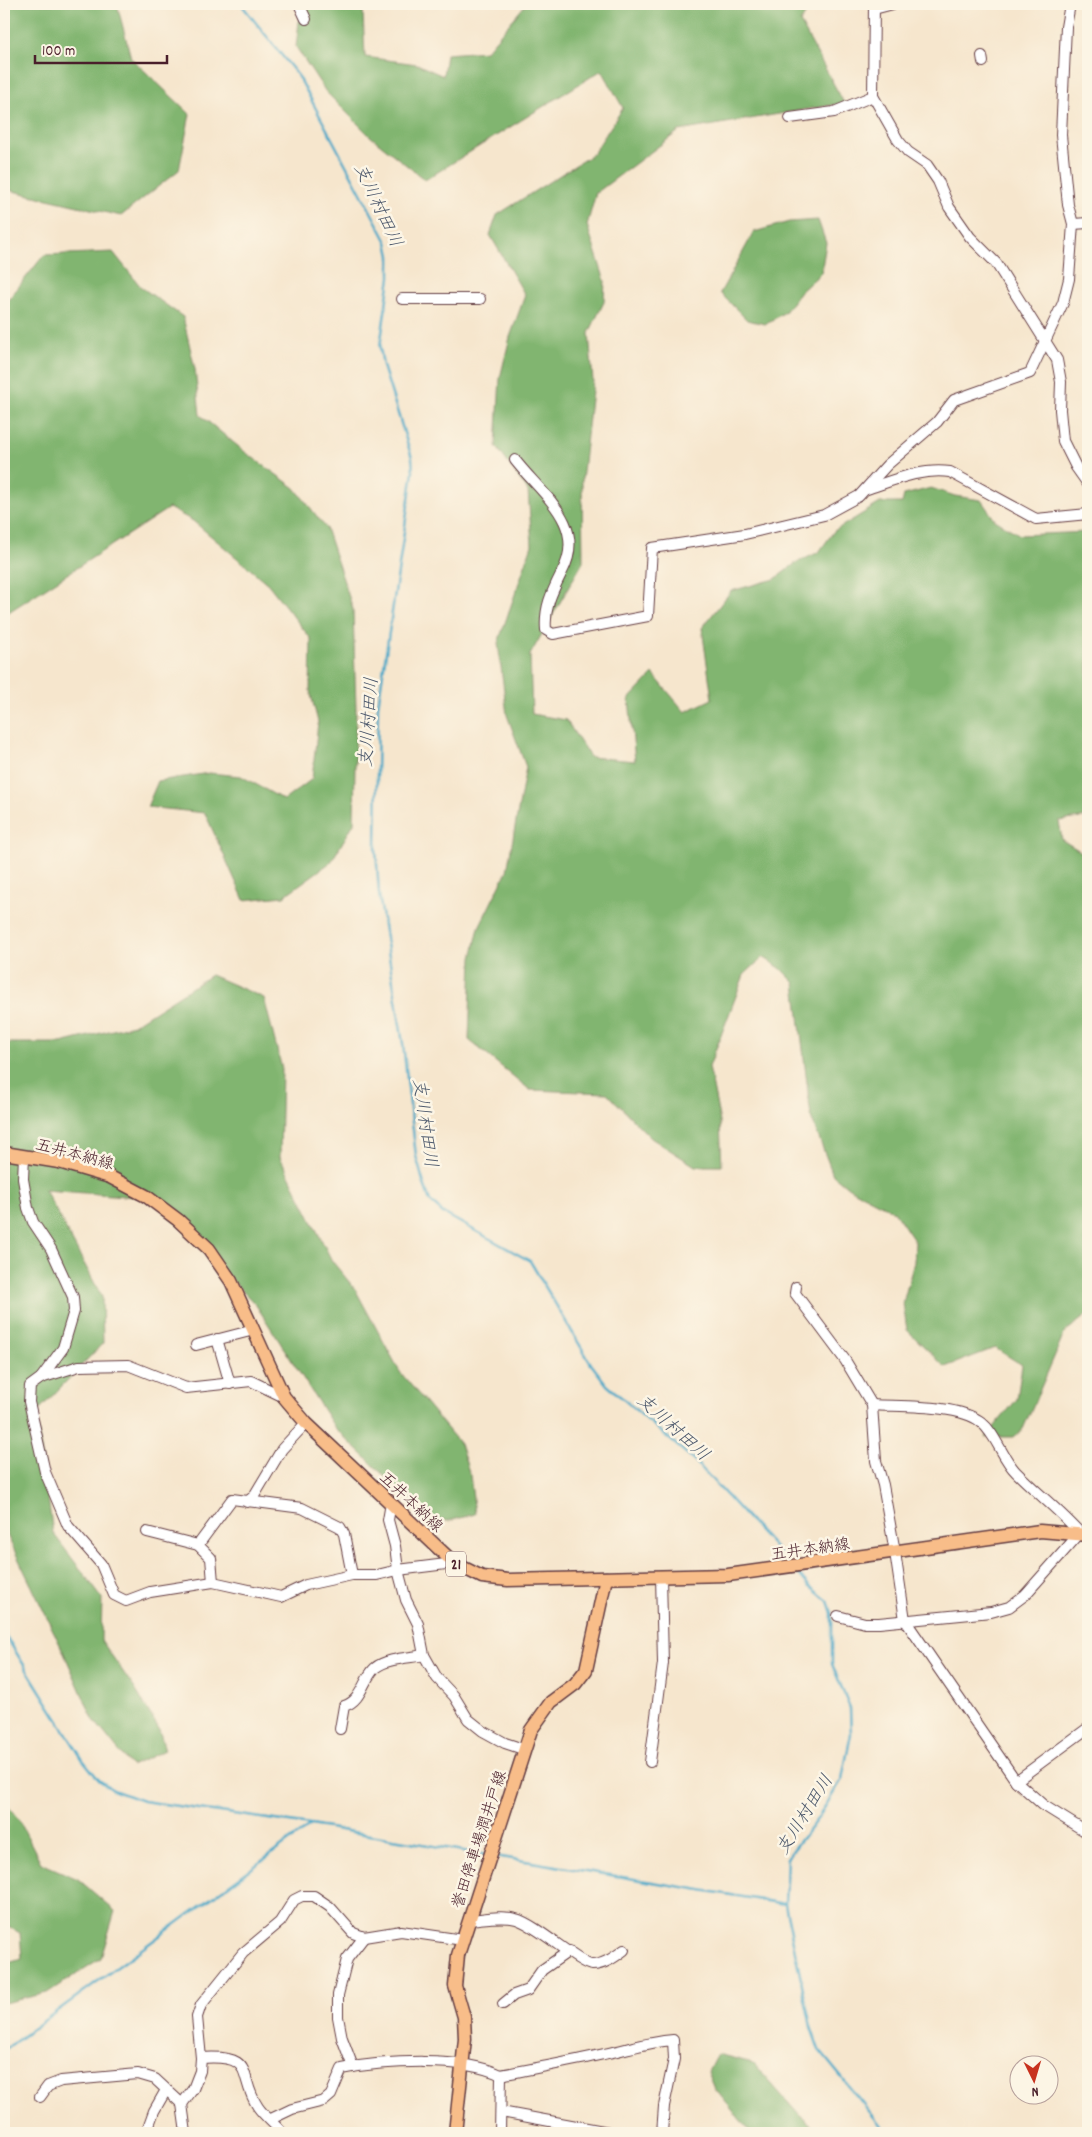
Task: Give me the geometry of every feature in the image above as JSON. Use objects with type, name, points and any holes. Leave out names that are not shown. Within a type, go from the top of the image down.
[{"type":"main road","name":"五井本納線","points":[[4,1153],[96,1172],[128,1185],[178,1220],[209,1249],[231,1281],[284,1397],[306,1423],[454,1563],[467,1572],[492,1579],[606,1578],[757,1572],[1040,1531],[1084,1534]]},
{"type":"main road","name":"誉田停車場潤井戸線","points":[[455,2133],[466,2028],[457,1996],[455,1975],[463,1940],[523,1749],[531,1730],[551,1702],[575,1684],[586,1670],[606,1578]]},
{"type":"street","points":[[299,4],[306,19]]},
{"type":"street","points":[[893,4],[874,7],[873,96],[898,140],[908,152],[927,165],[938,182],[949,207],[970,237],[996,263],[1046,340],[1057,360],[1061,382],[1060,410],[1063,442],[1076,467],[1088,484]]},
{"type":"street","points":[[868,489],[876,475],[937,422],[954,400],[1030,372],[1063,303],[1069,279],[1073,224],[1068,205],[1061,135],[1066,27],[1070,4]]},
{"type":"street","points":[[790,118],[834,112],[873,96]]},
{"type":"street","points":[[1073,224],[1088,223]]},
{"type":"street","points":[[402,299],[480,299]]},
{"type":"street","points":[[515,460],[549,498],[564,519],[571,544],[564,568],[550,594],[544,614],[546,630],[553,634],[648,616],[652,548],[745,534],[824,515],[868,489],[908,476],[935,470],[950,472],[1036,519],[1088,514]]},
{"type":"street","points":[[24,1156],[22,1179],[28,1208],[33,1222],[51,1248],[73,1297],[74,1311],[63,1348],[41,1378],[30,1386],[29,1402],[45,1472],[68,1526],[101,1564],[114,1595],[126,1601],[150,1592],[213,1582],[282,1597],[306,1585],[352,1574],[377,1575],[398,1570],[454,1563]]},
{"type":"street","points":[[796,1287],[795,1293],[845,1360],[872,1405],[876,1461],[883,1486],[895,1552],[904,1620],[1016,1781],[1043,1805],[1088,1833]]},
{"type":"street","points":[[196,1345],[254,1330]]},
{"type":"street","points":[[217,1339],[230,1384]]},
{"type":"street","points":[[41,1378],[79,1366],[108,1367],[120,1364],[128,1365],[186,1388],[251,1381],[284,1397]]},
{"type":"street","points":[[838,1616],[865,1622],[904,1620],[991,1612],[1009,1607],[1025,1595],[1084,1534],[1014,1471],[981,1423],[972,1417],[932,1407],[872,1405]]},
{"type":"street","points":[[247,1502],[282,1449],[306,1423]]},
{"type":"street","points":[[198,1545],[232,1499],[237,1498],[247,1502],[302,1508],[340,1527],[344,1534],[352,1574]]},
{"type":"street","points":[[390,1503],[388,1520],[395,1546],[398,1570],[406,1600],[418,1624],[424,1655],[437,1678],[454,1696],[468,1719],[505,1743],[523,1749]]},
{"type":"street","points":[[147,1532],[198,1545],[211,1558],[213,1582]]},
{"type":"street","points":[[650,1762],[663,1663],[661,1576]]},
{"type":"street","points":[[340,1729],[344,1706],[355,1701],[375,1668],[390,1661],[424,1655]]},
{"type":"street","points":[[1016,1781],[1088,1728]]},
{"type":"street","points":[[186,2133],[182,2104],[195,2083],[201,2058],[197,2017],[201,2005],[243,1952],[280,1922],[294,1900],[302,1896],[314,1896],[330,1907],[353,1933],[364,1937],[401,1931],[463,1940]]},
{"type":"street","points":[[469,1920],[517,1919],[569,1951],[584,1963],[592,1965],[605,1962],[624,1950]]},
{"type":"street","points":[[353,2067],[342,2038],[338,2017],[338,1995],[347,1959],[364,1937]]},
{"type":"street","points":[[503,2004],[514,1995],[528,1990],[542,1970],[569,1951]]},
{"type":"street","points":[[271,2119],[292,2109],[324,2101],[331,2095],[342,2069],[402,2063],[463,2064],[501,2074],[546,2068],[573,2059],[601,2055],[655,2041],[673,2040],[674,2059],[664,2106],[662,2133]]},
{"type":"street","points":[[201,2058],[217,2056],[242,2066],[246,2071],[258,2108],[271,2119],[282,2133]]},
{"type":"street","points":[[40,2097],[48,2086],[61,2081],[138,2074],[155,2080],[182,2104]]},
{"type":"street","points":[[500,2133],[501,2074]]},
{"type":"street","points":[[146,2133],[154,2111],[166,2090]]},
{"type":"street","points":[[501,2112],[614,2133]]},
{"type":"green space","points":[[4,4],[117,4],[131,58],[190,114],[179,170],[121,216],[4,189]]},
{"type":"green space","points":[[301,4],[368,4],[363,13],[365,57],[417,64],[443,76],[446,54],[486,51],[526,4],[813,4],[800,22],[844,103],[679,131],[596,193],[587,225],[605,281],[604,302],[589,333],[593,381],[582,481],[583,562],[530,655],[532,714],[566,720],[590,757],[635,761],[629,699],[653,674],[685,712],[712,699],[702,628],[731,591],[775,579],[796,563],[819,552],[834,531],[880,503],[902,503],[904,495],[931,488],[955,496],[981,500],[995,520],[1020,535],[1088,532],[1088,817],[1059,821],[1062,840],[1088,856],[1088,1314],[1065,1332],[1023,1429],[1014,1437],[986,1437],[1017,1399],[1022,1365],[995,1348],[945,1367],[907,1330],[903,1303],[914,1262],[915,1242],[894,1211],[849,1188],[833,1175],[811,1117],[795,983],[780,968],[763,957],[744,975],[709,1067],[720,1122],[722,1166],[695,1166],[651,1138],[607,1093],[530,1090],[469,1040],[472,958],[479,927],[507,871],[526,767],[507,715],[498,643],[532,545],[528,491],[496,446],[500,378],[510,337],[525,295],[490,235],[497,215],[593,154],[623,108],[602,70],[425,180],[370,136],[326,92],[296,47]]},
{"type":"green space","points":[[818,220],[826,243],[821,273],[800,292],[785,312],[765,324],[747,320],[720,293],[754,232],[789,222]]},
{"type":"green space","points":[[113,252],[141,287],[183,317],[195,369],[200,415],[245,452],[295,488],[326,528],[353,609],[356,709],[354,823],[331,862],[284,896],[244,900],[205,813],[147,807],[158,781],[209,773],[241,776],[284,800],[312,779],[318,722],[310,691],[311,639],[268,584],[193,521],[169,508],[4,615],[4,305],[44,255]]},
{"type":"green space","points":[[211,975],[264,998],[282,1069],[280,1157],[332,1261],[355,1289],[400,1372],[460,1444],[470,1475],[475,1514],[449,1521],[429,1519],[335,1428],[256,1305],[152,1198],[45,1190],[102,1297],[103,1343],[36,1413],[53,1533],[102,1598],[101,1640],[135,1689],[159,1729],[165,1750],[131,1766],[93,1719],[63,1651],[4,1529],[4,1043],[61,1043],[133,1025]]},
{"type":"green space","points":[[4,1801],[19,1820],[41,1863],[78,1879],[115,1911],[101,1958],[47,1993],[4,2003],[4,1964],[22,1959],[20,1933],[9,1927],[4,1929]]},
{"type":"green space","points":[[717,2054],[753,2063],[800,2116],[823,2133],[751,2133],[715,2089],[708,2072]]},
{"type":"waterway","name":"支川村田川","points":[[241,4],[299,77],[387,242],[390,256],[390,277],[380,347],[383,366],[412,458],[413,472],[378,706],[376,849],[379,894],[403,1044],[416,1156],[430,1201],[443,1213],[530,1261],[591,1364],[607,1385],[694,1460],[788,1562]]},
{"type":"waterway","name":"支川村田川","points":[[795,1570],[809,1586],[828,1601],[832,1613],[832,1664],[850,1708],[851,1734],[842,1779],[818,1818],[787,1858],[785,1904],[811,2027],[819,2050],[887,2133]]},
{"type":"waterway","points":[[4,1633],[83,1760],[99,1780],[113,1790],[143,1801],[310,1825]]},
{"type":"waterway","points":[[4,2050],[311,1825],[487,1855]]},
{"type":"waterway","points":[[495,1856],[785,1904]]}]
